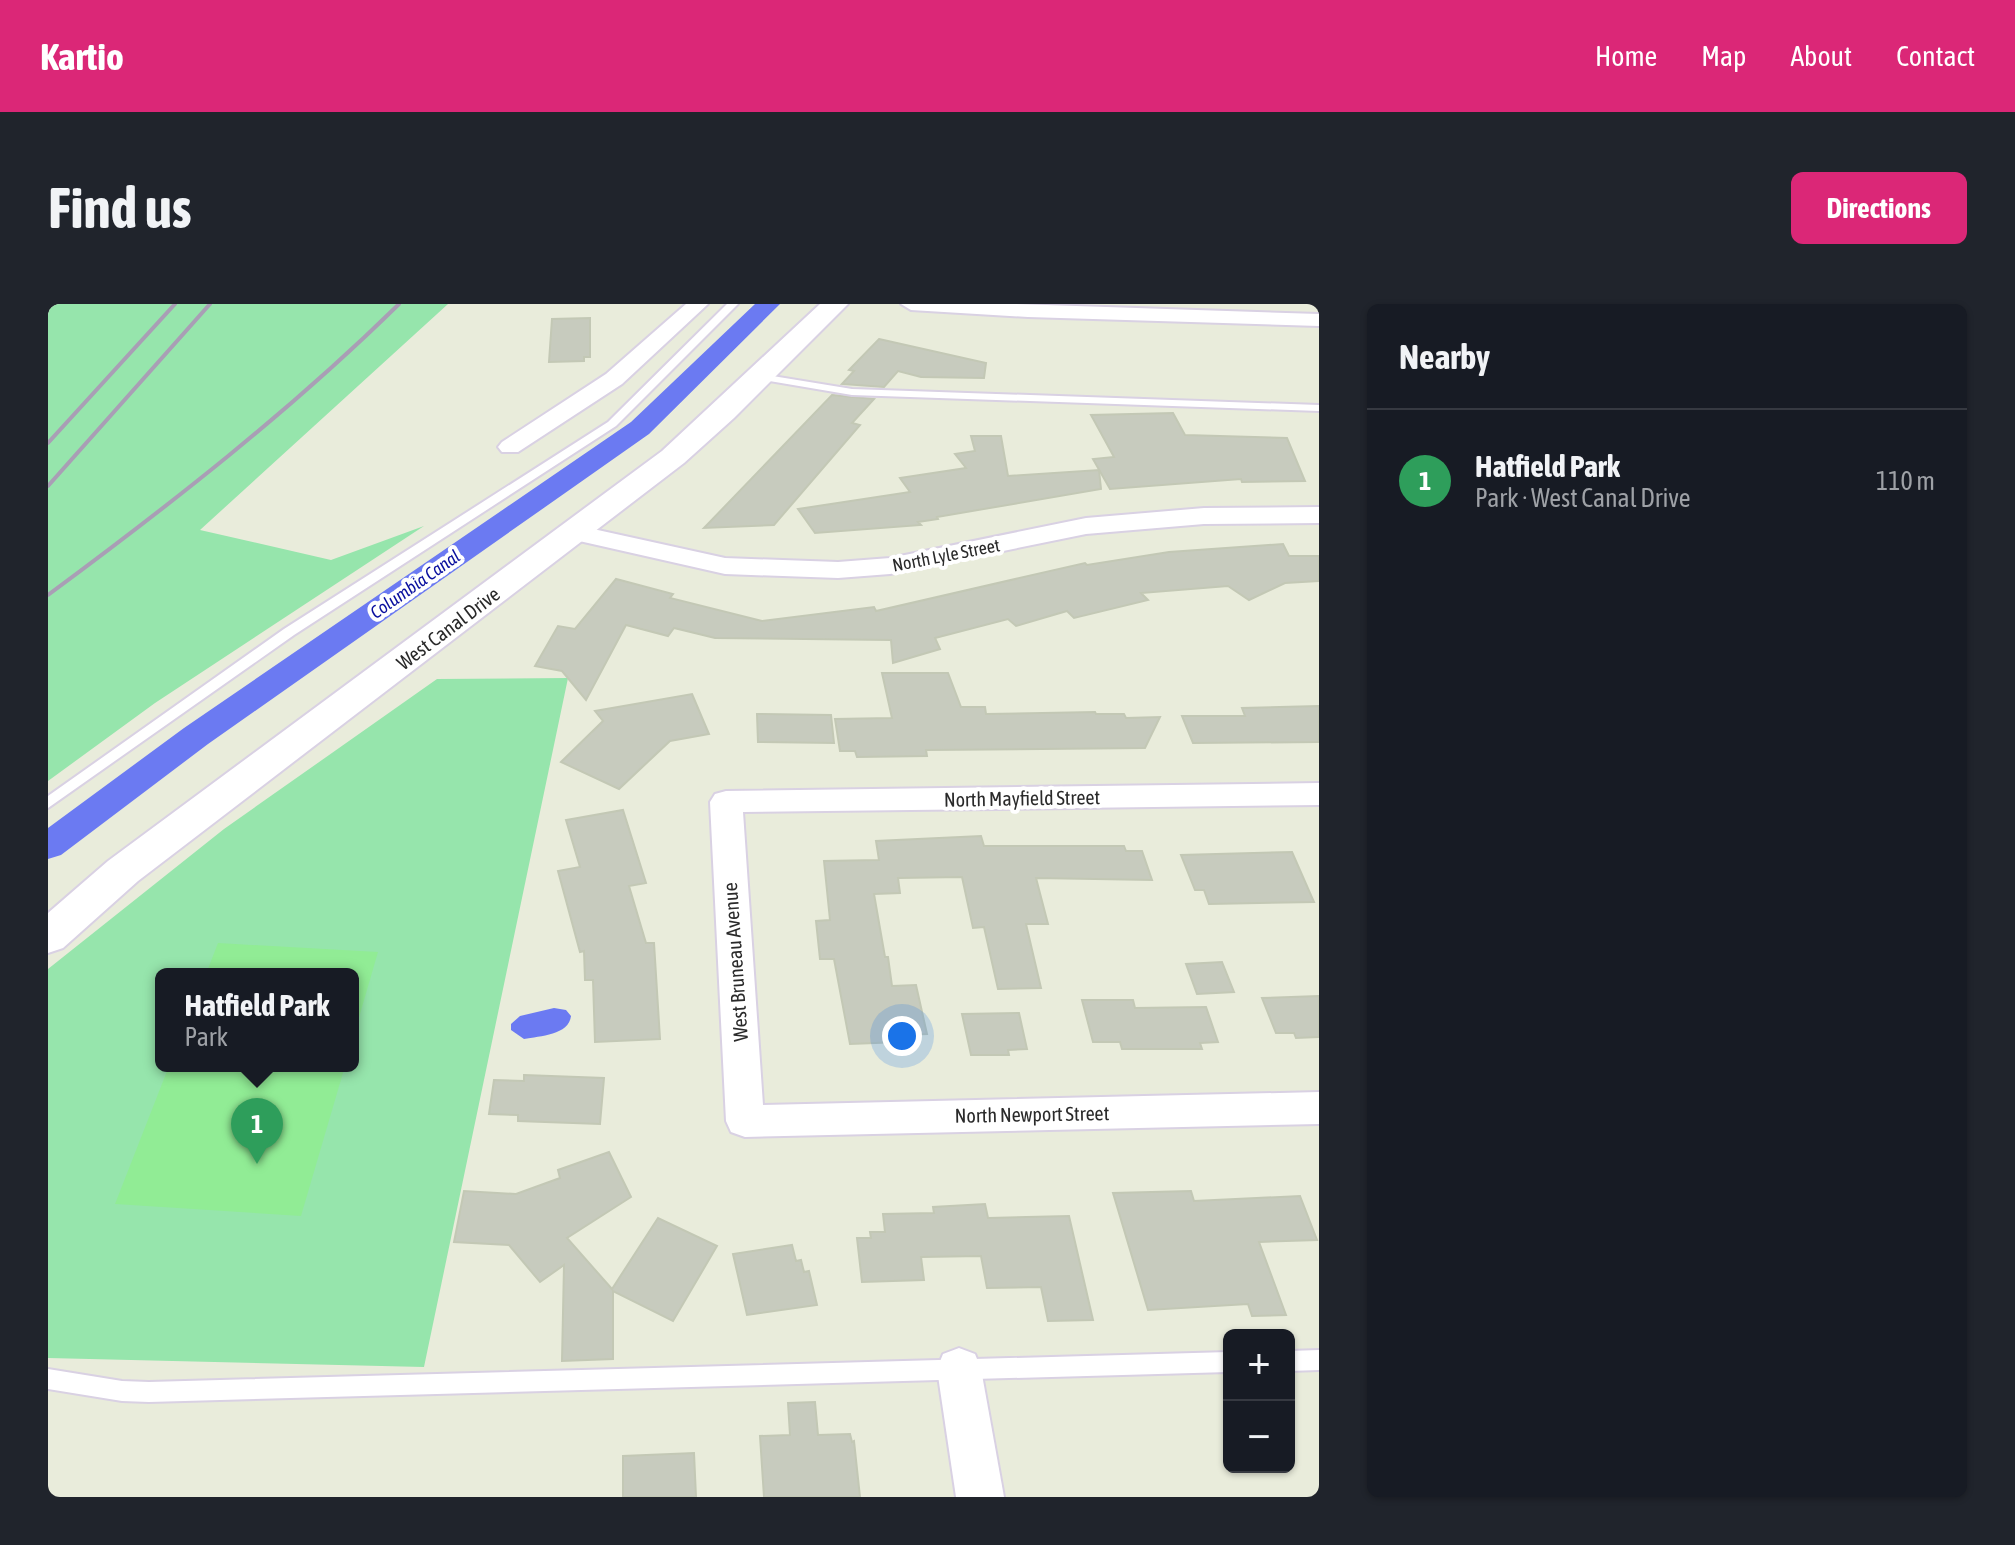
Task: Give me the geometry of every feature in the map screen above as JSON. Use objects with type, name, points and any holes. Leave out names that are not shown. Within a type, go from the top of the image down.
[{"type":"street","points":[[510,447],[614,379],[698,304]]},
{"type":"street","name":"West Canal Drive","points":[[48,937],[123,871],[575,533],[698,435],[835,304]]},
{"type":"street","points":[[911,304],[1028,311],[1319,320]]},
{"type":"street","name":"North Lyle Street","points":[[575,533],[725,566],[838,570],[890,566],[1086,526],[1204,516],[1319,515]]},
{"type":"street","name":"North Mayfield Street","points":[[726,802],[1319,794]]},
{"type":"street","name":"West Bruneau Avenue","points":[[726,802],[745,1121]]},
{"type":"street","name":"North Newport Street","points":[[745,1121],[1319,1108]]},
{"type":"street","points":[[959,1369],[980,1497]]},
{"type":"lane","points":[[48,803],[289,632],[612,424],[733,304]]},
{"type":"lane","points":[[761,377],[852,392],[1319,408]]},
{"type":"lane","points":[[1295,1361],[1319,1360]]},
{"type":"lane","points":[[48,1379],[122,1391],[149,1392],[1223,1362]]},
{"type":"green space","points":[[48,304],[448,304],[200,530],[331,560],[424,526],[155,703],[48,781]]},
{"type":"green space","points":[[568,678],[424,1367],[48,1358],[48,969],[224,829],[437,679]]},
{"type":"green space","points":[[218,943],[378,952],[359,1017],[359,968],[208,968]]},
{"type":"green space","points":[[167,1072],[343,1072],[301,1216],[115,1204]]},
{"type":"water","points":[[554,1008],[566,1010],[571,1016],[559,1031],[524,1039],[511,1030],[511,1024],[520,1016]]},
{"type":"building","points":[[590,318],[590,357],[584,357],[584,361],[549,362],[552,319]]},
{"type":"building","points":[[879,339],[986,363],[984,378],[921,377],[898,371],[884,387],[842,384],[854,371],[849,370]]},
{"type":"building","points":[[832,395],[874,399],[852,423],[860,425],[774,525],[704,528]]},
{"type":"building","points":[[1173,413],[1185,435],[1287,438],[1305,481],[1242,482],[1241,479],[1110,489],[1093,459],[1114,457],[1091,415]]},
{"type":"building","points":[[971,436],[1001,436],[1008,476],[1099,470],[1101,489],[937,517],[918,522],[921,525],[815,533],[798,509],[910,492],[900,478],[966,468],[955,454],[975,451]]},
{"type":"building","points":[[1283,544],[1289,556],[1319,556],[1319,581],[1285,583],[1249,600],[1228,586],[1141,593],[1148,600],[1074,618],[1067,611],[1016,626],[1008,619],[935,638],[940,649],[893,663],[891,640],[715,638],[674,628],[668,636],[626,625],[586,700],[562,671],[535,666],[558,626],[575,629],[616,579],[673,594],[670,598],[762,621],[874,607],[876,611],[1085,563],[1169,552]]},
{"type":"building","points":[[882,673],[948,673],[961,707],[985,707],[986,714],[1095,712],[1124,714],[1126,718],[1160,717],[1145,748],[926,750],[927,756],[857,757],[855,751],[840,751],[835,719],[892,718]]},
{"type":"building","points":[[692,694],[709,734],[670,741],[619,789],[561,762],[603,721],[595,711]]},
{"type":"building","points":[[1319,706],[1319,742],[1193,743],[1182,716],[1245,716],[1242,708]]},
{"type":"building","points":[[757,714],[831,715],[834,743],[758,742]]},
{"type":"building","points":[[623,810],[646,883],[629,886],[646,943],[654,943],[660,1039],[595,1042],[593,980],[585,980],[584,951],[580,952],[558,871],[580,867],[566,820]]},
{"type":"building","points":[[981,836],[984,846],[1124,846],[1126,851],[1142,851],[1152,880],[1036,878],[1048,924],[1026,924],[1041,988],[998,989],[984,927],[973,928],[962,877],[898,878],[900,893],[874,894],[885,957],[888,957],[892,986],[916,985],[927,1034],[899,1035],[900,1042],[850,1044],[834,959],[820,959],[816,921],[830,920],[824,861],[879,860],[876,841]]},
{"type":"building","points":[[1292,852],[1314,902],[1209,904],[1204,890],[1195,890],[1181,855]]},
{"type":"building","points":[[1222,962],[1234,992],[1197,994],[1186,964]]},
{"type":"building","points":[[1319,996],[1319,1037],[1296,1038],[1294,1033],[1276,1033],[1262,998]]},
{"type":"building","points":[[1082,1000],[1133,1000],[1135,1008],[1206,1007],[1218,1042],[1200,1043],[1202,1049],[1122,1049],[1120,1042],[1093,1042]]},
{"type":"building","points":[[1019,1013],[1027,1049],[1008,1050],[1009,1055],[971,1055],[962,1014]]},
{"type":"building","points":[[524,1075],[604,1078],[600,1124],[518,1121],[518,1115],[489,1114],[494,1080],[524,1081]]},
{"type":"building","points":[[609,1152],[631,1197],[567,1238],[612,1289],[658,1218],[717,1246],[673,1321],[613,1291],[613,1359],[562,1361],[564,1265],[540,1282],[509,1245],[454,1242],[464,1191],[516,1194],[560,1178],[558,1170]]},
{"type":"building","points":[[1191,1191],[1194,1201],[1300,1196],[1317,1240],[1259,1242],[1286,1315],[1252,1316],[1248,1304],[1148,1310],[1113,1193]]},
{"type":"building","points":[[985,1204],[988,1218],[1069,1216],[1093,1320],[1048,1321],[1041,1287],[987,1288],[981,1256],[921,1257],[924,1280],[862,1282],[857,1238],[871,1238],[870,1232],[885,1232],[883,1214],[934,1213],[933,1207]]},
{"type":"building","points":[[792,1245],[796,1261],[801,1260],[804,1272],[809,1271],[817,1305],[747,1315],[733,1254]]},
{"type":"building","points":[[815,1402],[818,1435],[850,1434],[854,1441],[860,1497],[764,1497],[760,1436],[790,1435],[788,1403]]},
{"type":"building","points":[[694,1453],[696,1497],[623,1497],[623,1456]]},
{"type":"waterway","name":"Columbia Canal","points":[[48,846],[196,736],[640,428],[768,304]]},
{"type":"railway","points":[[48,443],[175,304]]},
{"type":"railway","points":[[48,486],[210,304]]},
{"type":"railway","points":[[48,595],[229,456],[399,304]]},
{"type":"place","name":"Hatfield Park","points":[[257,1164]]}]
